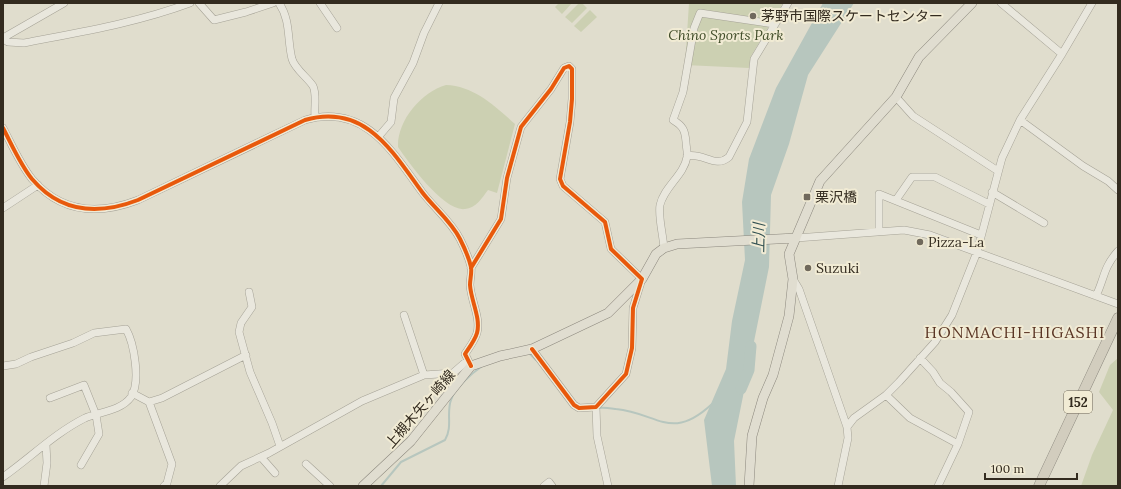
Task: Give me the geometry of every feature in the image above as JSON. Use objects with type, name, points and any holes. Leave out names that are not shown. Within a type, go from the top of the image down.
[{"type":"highway","name":"152","points":[[1039,486],[1118,318]]},
{"type":"main road","points":[[749,486],[752,436],[763,398],[773,375],[782,347],[789,316],[793,279],[789,254],[820,181],[896,97],[919,57],[972,3]]},
{"type":"main road","points":[[664,248],[677,244],[796,238]]},
{"type":"main road","name":"上槻木矢ヶ崎線","points":[[366,485],[411,441],[470,363],[532,349],[608,313],[619,304],[635,284],[642,279],[656,254],[664,248]]},
{"type":"street","points":[[64,3],[3,38],[8,42],[24,43],[142,19],[165,13],[190,3]]},
{"type":"street","points":[[199,3],[214,20],[273,3]]},
{"type":"street","points":[[279,3],[287,19],[289,45],[293,62],[312,86],[314,91],[315,117]]},
{"type":"street","points":[[320,3],[337,28]]},
{"type":"street","points":[[379,136],[391,122],[394,98],[413,63],[424,33],[439,3]]},
{"type":"street","points":[[687,156],[693,155],[716,162],[724,161],[729,157],[747,122],[754,59],[788,3]]},
{"type":"street","points":[[1001,3],[1062,54]]},
{"type":"street","points":[[848,427],[854,418],[886,394],[935,342],[952,315],[977,252],[1002,158],[1020,120],[1092,3]]},
{"type":"street","points":[[664,248],[660,207],[661,201],[687,156],[685,131],[682,125],[673,120],[683,92],[694,28],[700,13],[774,24]]},
{"type":"street","points":[[471,268],[501,219],[507,178],[521,127],[551,89],[564,68],[569,66],[572,69],[572,99],[560,179],[563,186],[605,222],[611,249],[642,279],[633,308],[632,348],[626,374],[596,409],[597,436],[608,486]]},
{"type":"street","points":[[896,97],[913,116],[998,171]]},
{"type":"street","points":[[3,128],[25,169],[38,185],[58,201],[84,209],[99,210],[124,206],[292,126],[315,117],[334,117],[357,122],[379,136],[434,208],[453,227],[461,239],[471,268],[470,285],[478,325],[477,334],[465,354],[470,363],[450,375],[424,375],[362,401],[241,466],[220,486]]},
{"type":"street","points":[[1020,120],[1084,166],[1108,181],[1118,190]]},
{"type":"street","points":[[896,200],[912,178],[928,176],[935,177],[989,204]]},
{"type":"street","points":[[3,208],[38,185]]},
{"type":"street","points":[[992,192],[1044,223]]},
{"type":"street","points":[[879,232],[879,194],[981,235]]},
{"type":"street","points":[[796,238],[904,230],[930,235],[1118,304]]},
{"type":"street","points":[[1096,296],[1104,277],[1105,268],[1118,251]]},
{"type":"street","points":[[793,279],[799,290],[848,427],[848,438],[838,486]]},
{"type":"street","points":[[249,292],[252,307],[241,323],[239,332],[250,372],[280,446]]},
{"type":"street","points":[[404,315],[424,375]]},
{"type":"street","points":[[3,366],[16,364],[31,357],[73,343],[94,333],[126,329],[134,348],[136,372],[132,393],[124,403],[96,415],[86,417],[67,428],[3,477]]},
{"type":"street","points":[[532,349],[574,405],[579,408],[596,409]]},
{"type":"street","points":[[149,402],[162,398],[190,385],[246,355]]},
{"type":"street","points":[[920,358],[933,372],[940,383],[951,392],[969,412],[958,444],[938,486]]},
{"type":"street","points":[[50,398],[84,385],[96,415],[99,434],[81,465]]},
{"type":"street","points":[[132,393],[149,402],[172,464],[167,483],[164,486]]},
{"type":"street","points":[[886,394],[910,418],[958,444]]},
{"type":"street","points":[[44,486],[47,463],[46,445]]},
{"type":"street","points":[[260,457],[275,473]]},
{"type":"street","points":[[306,464],[330,486]]},
{"type":"street","points":[[544,486],[549,482],[552,486]]},
{"type":"green space","points":[[559,3],[572,3],[562,14],[555,7]]},
{"type":"green space","points":[[579,3],[582,3],[587,8],[572,23],[565,17]]},
{"type":"green space","name":"Chino Sports Park","points":[[689,3],[783,3],[751,56],[749,68],[685,65]]},
{"type":"green space","points":[[590,10],[597,17],[581,32],[574,26]]},
{"type":"green space","points":[[446,85],[466,89],[484,98],[515,124],[497,193],[488,190],[476,205],[465,209],[457,208],[447,203],[437,195],[418,174],[398,147],[402,127],[412,109],[428,94]]},
{"type":"green space","points":[[1118,358],[1118,486],[1081,486],[1092,455],[1113,410],[1099,392],[1110,365]]},
{"type":"water","points":[[823,3],[854,3],[808,75],[789,144],[771,195],[769,267],[734,441],[736,486],[712,486],[704,420],[726,369],[732,321],[745,260],[742,202],[749,159],[776,88]]},
{"type":"waterway","name":"上川","points":[[741,389],[749,370],[751,346]]},
{"type":"waterway","points":[[529,353],[536,360]]},
{"type":"waterway","points":[[381,486],[401,462],[445,440],[449,430],[449,410],[453,396],[464,382],[481,367]]},
{"type":"waterway","points":[[598,408],[631,411],[664,422],[675,423],[686,421],[698,415],[712,404]]},
{"type":"cycle path","points":[[471,268],[501,219],[507,178],[521,127],[551,89],[564,68],[569,66],[572,69],[572,99],[570,122],[560,179],[563,186],[605,222],[611,249],[642,279],[633,308],[632,348],[626,374],[596,407],[579,408],[574,405],[532,349]]},
{"type":"cycle path","points":[[3,128],[24,167],[32,179],[43,190],[55,199],[68,205],[95,209],[109,208],[138,200],[305,120],[326,117],[344,118],[360,124],[375,134],[400,161],[427,198],[452,226],[463,245],[471,267],[470,285],[478,321],[476,336],[465,354],[471,366]]},
{"type":"place","name":"茅野市国際スケートセンター","points":[[753,16]]},
{"type":"place","name":"栗沢橋","points":[[807,197]]},
{"type":"place","name":"Pizza-La","points":[[920,242]]},
{"type":"place","name":"Suzuki","points":[[808,268]]},
{"type":"district","name":"HONMACHI-HIGASHI","points":[[1015,332]]}]
